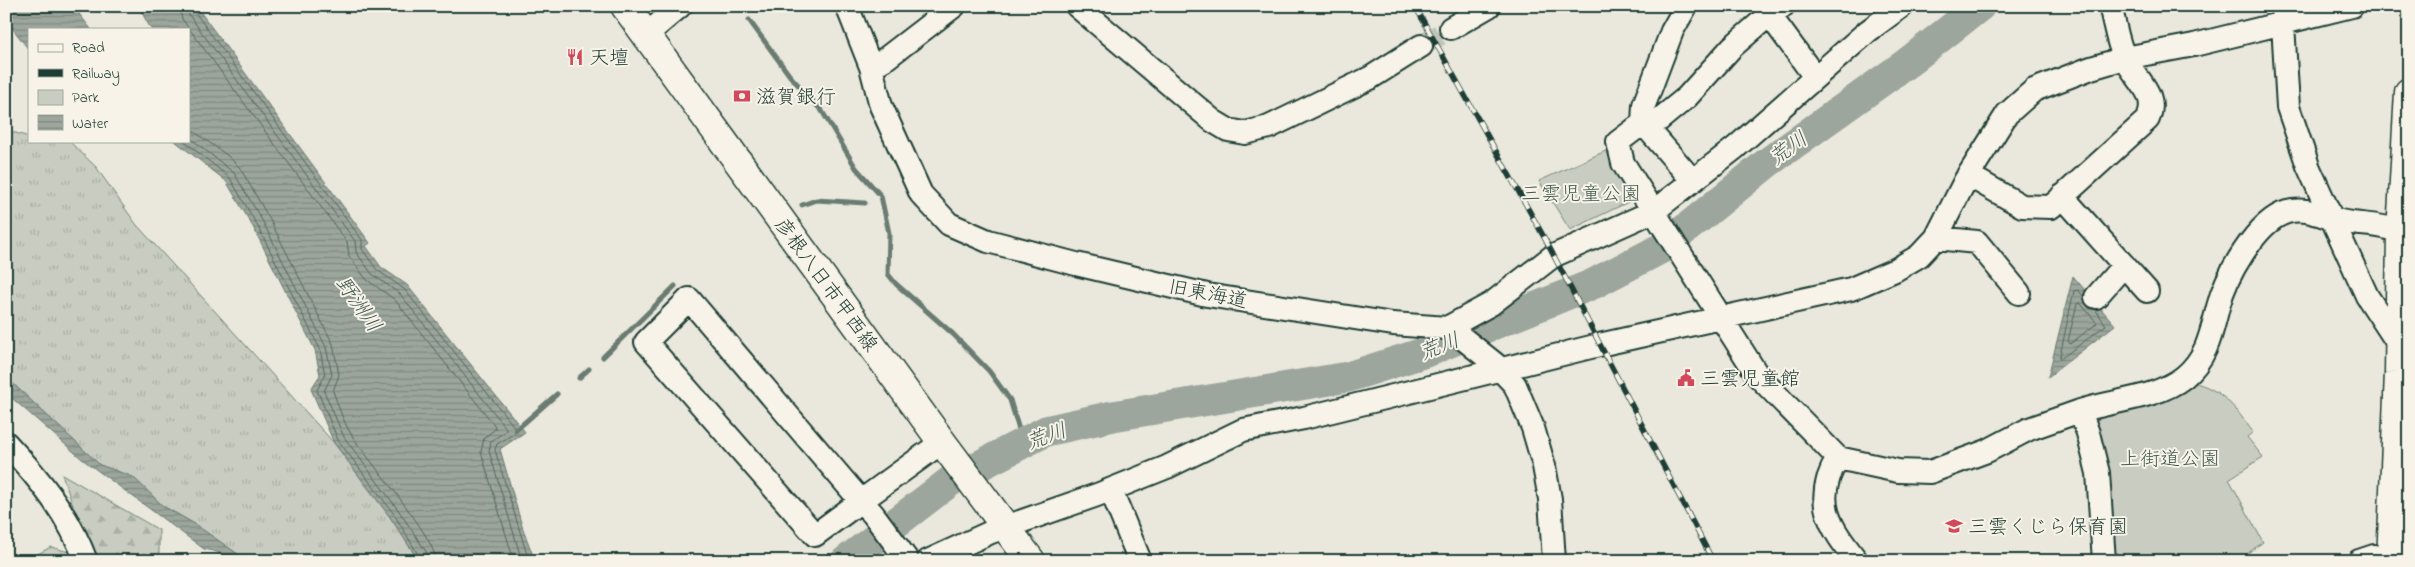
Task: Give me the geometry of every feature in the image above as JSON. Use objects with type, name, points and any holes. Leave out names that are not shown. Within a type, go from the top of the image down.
[{"type":"main road","name":"彦根八日市甲西線","points":[[625,6],[950,453],[1031,561]]},
{"type":"main road","points":[[2391,561],[2404,377],[2399,345],[2405,234],[2409,92]]},
{"type":"street","points":[[647,34],[680,6]]},
{"type":"street","name":"旧東海道","points":[[847,6],[871,67],[881,106],[921,194],[949,224],[1005,245],[1207,295],[1393,324],[1447,328]]},
{"type":"street","points":[[871,67],[885,59],[954,6]]},
{"type":"street","points":[[1077,6],[1213,121],[1228,130],[1245,133],[1269,127],[1333,97],[1421,46]]},
{"type":"street","points":[[1452,17],[1456,9],[1461,6]]},
{"type":"street","points":[[1452,17],[1489,6]]},
{"type":"street","points":[[1686,6],[1672,31],[1644,105],[1644,123],[1693,181]]},
{"type":"street","points":[[1554,561],[1550,499],[1544,466],[1533,428],[1515,385],[1498,366],[1447,328],[1492,304],[1553,256],[1658,216],[1693,181],[1735,148],[1868,31],[1902,6]]},
{"type":"street","points":[[1968,175],[2022,206],[2050,207],[2148,120],[2152,108],[2150,97],[2124,58],[2110,6]]},
{"type":"street","points":[[928,561],[1006,527],[1111,490],[1167,467],[1243,430],[1304,418],[1498,366],[1724,319],[1851,289],[1895,270],[1919,256],[1936,238],[1968,175],[2007,114],[2034,90],[2091,68],[2124,58],[2194,45],[2283,14],[2352,6]]},
{"type":"street","points":[[1815,78],[1772,9],[1732,47],[1687,97],[1659,120],[1644,123],[1618,142],[1623,163],[1724,319],[1742,354],[1758,376],[1838,458],[1898,471],[1930,472],[1987,451],[2029,429],[2080,411],[2165,388],[2183,377],[2205,352],[2213,335],[2218,306],[2228,279],[2249,244],[2270,223],[2286,212],[2306,210],[2345,222],[2392,229],[2405,234]]},
{"type":"street","points":[[2283,14],[2288,107],[2308,166],[2367,296],[2399,345]]},
{"type":"street","points":[[2062,196],[2147,291]]},
{"type":"street","points":[[1936,238],[1977,242],[2019,293]]},
{"type":"street","points":[[2096,297],[2124,265]]},
{"type":"street","points":[[908,561],[867,507],[689,299],[646,342],[815,535],[867,507],[950,453]]},
{"type":"street","points":[[2080,411],[2088,433],[2098,473],[2104,561]]},
{"type":"street","points":[[6,443],[40,478],[80,543],[86,561]]},
{"type":"street","points":[[1838,458],[1824,485],[1825,500],[1836,534],[1857,561]]},
{"type":"street","points":[[1111,490],[1140,561]]},
{"type":"street","points":[[2359,561],[2374,556],[2385,561]]},
{"type":"green space","points":[[6,130],[28,137],[28,142],[70,142],[96,167],[136,224],[334,443],[390,517],[419,561],[248,561],[193,523],[163,506],[133,477],[100,465],[6,377]]},
{"type":"green space","name":"三雲児童公園","points":[[1610,149],[1643,195],[1570,230],[1539,181]]},
{"type":"green space","name":"上街道公園","points":[[2192,382],[2203,385],[2228,401],[2253,432],[2247,437],[2263,457],[2229,479],[2263,542],[2237,561],[2115,561],[2109,480],[2094,414]]},
{"type":"green space","points":[[62,474],[159,530],[159,556],[165,561],[92,561]]},
{"type":"green space","points":[[51,547],[80,555],[82,561],[24,561]]},
{"type":"water","points":[[6,6],[73,6],[90,28],[28,28],[28,49],[6,20]]},
{"type":"water","name":"野洲川","points":[[138,6],[196,6],[370,243],[366,246],[381,267],[407,285],[525,432],[500,449],[522,526],[535,561],[419,561],[390,517],[334,443],[311,389],[320,375],[315,350],[253,227],[226,181],[176,142],[190,142],[190,28],[150,28]]},
{"type":"water","points":[[2073,276],[2115,325],[2048,377]]},
{"type":"water","points":[[6,377],[100,465],[133,477],[163,506],[193,523],[248,561],[229,561],[217,552],[204,549],[82,459],[6,393]]},
{"type":"waterway","name":"荒川","points":[[846,561],[952,480],[1046,431],[1113,416],[1348,377],[1426,352],[1593,284],[1662,248],[1767,163],[1907,63],[1980,6]]},
{"type":"waterway","points":[[749,20],[790,76],[822,111],[856,168],[881,196],[889,233],[888,274],[896,284],[953,334],[989,371],[1010,400],[1023,443]]},
{"type":"waterway","points":[[802,205],[816,200],[865,203]]},
{"type":"waterway","points":[[603,357],[675,286]]},
{"type":"waterway","points":[[579,378],[589,369]]},
{"type":"waterway","points":[[516,430],[557,394]]},
{"type":"tunnel","points":[[1421,46],[1451,28]]},
{"type":"railway","points":[[1415,6],[1545,239],[1713,561]]},
{"type":"place","name":"天壇","points":[[575,57]]},
{"type":"place","name":"滋賀銀行","points":[[742,96]]},
{"type":"place","name":"三雲児童館","points":[[1686,378]]},
{"type":"place","name":"三雲くじら保育園","points":[[1954,526]]}]
